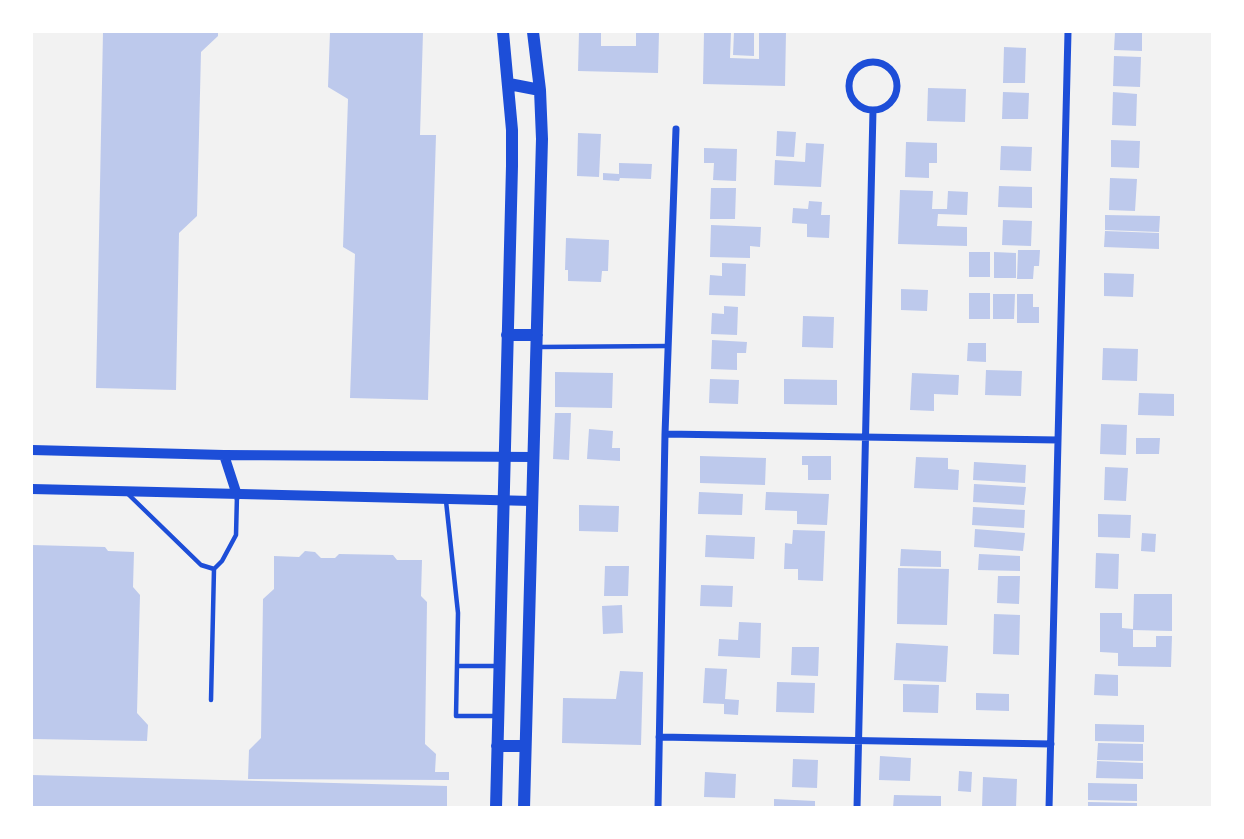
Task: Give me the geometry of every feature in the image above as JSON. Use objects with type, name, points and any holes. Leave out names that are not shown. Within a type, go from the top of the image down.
[{"type":"main road","points":[[496,807],[512,166],[509,85],[503,32]]},
{"type":"main road","points":[[524,807],[542,139],[540,90],[533,32]]},
{"type":"main road","points":[[509,85],[540,90]]},
{"type":"main road","points":[[507,335],[537,341]]},
{"type":"main road","points":[[498,747],[525,747]]},
{"type":"street","points":[[1049,807],[1068,32]]},
{"type":"street","points":[[872,62],[887,66],[892,71],[897,86],[896,93],[887,105],[873,110],[858,105],[852,98],[849,82],[857,68],[872,62]]},
{"type":"street","points":[[857,807],[873,110]]},
{"type":"street","points":[[657,807],[665,434],[676,129]]},
{"type":"street","points":[[665,434],[1058,440]]},
{"type":"street","points":[[32,450],[224,455],[533,457]]},
{"type":"street","points":[[224,455],[237,495]]},
{"type":"street","points":[[32,489],[532,501]]},
{"type":"street","points":[[659,737],[1051,744]]},
{"type":"lane","points":[[537,341],[668,346]]},
{"type":"lane","points":[[127,492],[201,565],[214,569]]},
{"type":"lane","points":[[211,700],[214,569],[222,561],[236,535],[237,495]]},
{"type":"lane","points":[[446,500],[458,613],[456,716],[498,716]]},
{"type":"lane","points":[[457,666],[500,666]]},
{"type":"building","points":[[103,32],[218,32],[218,36],[201,52],[197,216],[179,233],[176,390],[96,388]]},
{"type":"building","points":[[330,32],[423,32],[420,135],[436,135],[428,400],[350,398],[355,254],[343,247],[348,99],[328,87]]},
{"type":"building","points":[[579,32],[601,32],[601,46],[636,46],[636,32],[659,32],[658,73],[578,71]]},
{"type":"building","points":[[704,32],[731,32],[730,58],[759,59],[759,32],[786,32],[785,86],[703,84]]},
{"type":"building","points":[[734,32],[754,32],[754,56],[733,55]]},
{"type":"building","points":[[1115,32],[1142,32],[1142,51],[1114,50]]},
{"type":"building","points":[[1004,47],[1026,48],[1025,83],[1003,83]]},
{"type":"building","points":[[1114,56],[1141,57],[1140,87],[1113,86]]},
{"type":"building","points":[[928,88],[966,89],[965,122],[927,121]]},
{"type":"building","points":[[1003,92],[1029,93],[1028,119],[1002,119]]},
{"type":"building","points":[[1113,92],[1137,94],[1136,126],[1112,125]]},
{"type":"building","points":[[777,131],[796,132],[794,157],[776,156]]},
{"type":"building","points":[[578,133],[601,134],[599,177],[577,176]]},
{"type":"building","points":[[1111,140],[1140,141],[1139,168],[1111,167]]},
{"type":"building","points":[[906,142],[937,143],[937,163],[929,163],[929,178],[905,177]]},
{"type":"building","points":[[806,143],[824,144],[821,187],[774,185],[775,160],[805,162]]},
{"type":"building","points":[[1001,146],[1032,147],[1031,171],[1000,170]]},
{"type":"building","points":[[704,148],[737,149],[736,181],[713,180],[714,163],[704,163]]},
{"type":"building","points":[[619,163],[652,164],[651,179],[603,180],[603,173],[619,174]]},
{"type":"building","points":[[1110,178],[1137,179],[1135,211],[1109,210]]},
{"type":"building","points":[[999,186],[1032,187],[1032,208],[998,207]]},
{"type":"building","points":[[711,188],[736,188],[735,219],[710,219]]},
{"type":"building","points":[[900,190],[933,191],[932,209],[947,209],[948,191],[968,192],[967,215],[938,214],[937,226],[967,227],[967,246],[898,244]]},
{"type":"building","points":[[809,201],[822,202],[821,215],[830,215],[829,238],[807,237],[807,224],[792,223],[793,208],[808,209]]},
{"type":"building","points":[[1105,215],[1160,216],[1159,232],[1105,230]]},
{"type":"building","points":[[1003,220],[1032,221],[1031,246],[1002,245]]},
{"type":"building","points":[[711,225],[761,227],[760,247],[750,246],[750,258],[710,257]]},
{"type":"building","points":[[1105,231],[1159,233],[1159,249],[1104,247]]},
{"type":"building","points":[[566,238],[609,240],[608,271],[602,271],[601,282],[568,281],[568,270],[565,270]]},
{"type":"building","points":[[1018,250],[1040,250],[1039,266],[1034,266],[1033,279],[1017,279]]},
{"type":"building","points":[[969,252],[990,252],[990,277],[969,277]]},
{"type":"building","points":[[994,252],[1016,253],[1016,278],[994,278]]},
{"type":"building","points":[[722,263],[746,264],[745,296],[709,295],[710,275],[722,276]]},
{"type":"building","points":[[1104,273],[1134,274],[1133,297],[1104,296]]},
{"type":"building","points":[[901,289],[928,290],[927,311],[901,310]]},
{"type":"building","points":[[969,293],[990,293],[990,319],[969,319]]},
{"type":"building","points":[[993,294],[1015,294],[1014,319],[993,319]]},
{"type":"building","points":[[1017,294],[1033,294],[1033,307],[1039,307],[1039,323],[1017,323]]},
{"type":"building","points":[[724,306],[738,307],[737,335],[711,334],[712,313],[724,314]]},
{"type":"building","points":[[803,316],[834,317],[833,348],[802,347]]},
{"type":"building","points":[[712,340],[747,342],[746,353],[737,353],[737,370],[711,369]]},
{"type":"building","points":[[968,343],[986,343],[986,362],[967,361]]},
{"type":"building","points":[[1103,348],[1138,349],[1137,381],[1102,380]]},
{"type":"building","points":[[986,370],[1022,371],[1021,396],[985,395]]},
{"type":"building","points":[[555,372],[613,373],[612,408],[555,407]]},
{"type":"building","points":[[912,373],[959,375],[958,395],[934,394],[934,411],[910,410]]},
{"type":"building","points":[[710,379],[739,380],[738,404],[709,403]]},
{"type":"building","points":[[784,379],[837,380],[837,405],[784,404]]},
{"type":"building","points":[[1139,393],[1174,394],[1174,416],[1138,415]]},
{"type":"building","points":[[555,413],[571,413],[569,460],[553,459]]},
{"type":"building","points":[[1101,424],[1127,425],[1126,455],[1100,454]]},
{"type":"building","points":[[589,429],[613,431],[612,448],[620,448],[620,461],[587,459]]},
{"type":"building","points":[[1136,438],[1160,438],[1159,454],[1136,454]]},
{"type":"building","points":[[700,456],[766,458],[765,485],[700,483]]},
{"type":"building","points":[[802,456],[831,456],[831,480],[808,480],[808,465],[802,465]]},
{"type":"building","points":[[916,457],[948,458],[948,469],[959,470],[958,490],[914,488]]},
{"type":"building","points":[[974,462],[1026,465],[1025,483],[973,480]]},
{"type":"building","points":[[1105,467],[1128,468],[1126,501],[1104,500]]},
{"type":"building","points":[[974,484],[1026,487],[1024,505],[973,502]]},
{"type":"building","points":[[699,492],[743,494],[742,515],[698,514]]},
{"type":"building","points":[[766,492],[829,494],[827,525],[797,524],[797,511],[765,510]]},
{"type":"building","points":[[579,505],[619,506],[618,532],[579,531]]},
{"type":"building","points":[[973,507],[1025,510],[1024,528],[972,525]]},
{"type":"building","points":[[1098,514],[1131,515],[1130,538],[1098,537]]},
{"type":"building","points":[[975,529],[1025,533],[1023,551],[974,547]]},
{"type":"building","points":[[793,530],[825,531],[823,581],[798,580],[798,569],[784,569],[785,543],[792,544]]},
{"type":"building","points":[[1142,533],[1156,534],[1155,552],[1141,551]]},
{"type":"building","points":[[706,535],[755,537],[754,559],[705,557]]},
{"type":"building","points":[[32,545],[105,547],[108,551],[134,552],[133,587],[140,595],[137,713],[148,725],[147,741],[32,739]]},
{"type":"building","points":[[901,549],[941,551],[941,567],[900,566]]},
{"type":"building","points":[[305,551],[315,552],[321,558],[335,558],[339,554],[393,555],[397,560],[422,560],[421,596],[427,602],[425,744],[436,754],[435,772],[449,772],[449,780],[248,779],[249,750],[261,738],[263,599],[274,589],[274,556],[299,557]]},
{"type":"building","points":[[1096,553],[1119,554],[1118,589],[1095,588]]},
{"type":"building","points":[[979,554],[1020,556],[1020,571],[978,570]]},
{"type":"building","points":[[605,566],[629,566],[628,596],[604,596]]},
{"type":"building","points":[[898,568],[949,569],[947,625],[897,624]]},
{"type":"building","points":[[998,576],[1020,576],[1019,604],[997,603]]},
{"type":"building","points":[[701,585],[733,586],[732,607],[700,606]]},
{"type":"building","points":[[1134,594],[1172,594],[1172,631],[1133,630],[1133,647],[1156,647],[1156,636],[1172,636],[1171,667],[1118,666],[1118,653],[1100,652],[1100,613],[1122,613],[1122,628],[1133,629]]},
{"type":"building","points":[[622,605],[623,633],[603,634],[602,606]]},
{"type":"building","points":[[994,614],[1020,615],[1019,655],[993,654]]},
{"type":"building","points":[[739,622],[761,623],[760,658],[718,656],[719,639],[738,640]]},
{"type":"building","points":[[896,643],[948,646],[946,682],[894,680]]},
{"type":"building","points":[[792,647],[819,647],[818,676],[791,675]]},
{"type":"building","points":[[705,668],[727,669],[725,699],[739,700],[738,715],[724,714],[724,704],[703,703]]},
{"type":"building","points":[[620,671],[643,672],[641,745],[562,743],[563,698],[616,699]]},
{"type":"building","points":[[1095,674],[1118,675],[1118,696],[1094,695]]},
{"type":"building","points":[[777,682],[815,683],[814,713],[776,712]]},
{"type":"building","points":[[903,684],[939,685],[938,713],[903,712]]},
{"type":"building","points":[[976,693],[1009,694],[1009,711],[976,710]]},
{"type":"building","points":[[1095,724],[1144,725],[1144,742],[1095,741]]},
{"type":"building","points":[[1098,743],[1143,744],[1143,761],[1097,760]]},
{"type":"building","points":[[880,756],[911,758],[910,781],[879,780]]},
{"type":"building","points":[[793,759],[818,760],[817,788],[792,787]]},
{"type":"building","points":[[1097,761],[1143,763],[1143,779],[1096,778]]},
{"type":"building","points":[[959,771],[972,772],[971,792],[958,791]]},
{"type":"building","points":[[705,772],[736,774],[735,798],[704,797]]},
{"type":"building","points":[[32,775],[447,786],[447,808],[32,808]]},
{"type":"building","points":[[983,777],[1017,779],[1016,808],[982,808]]},
{"type":"building","points":[[1088,783],[1137,784],[1137,801],[1088,800]]},
{"type":"building","points":[[894,795],[941,796],[941,808],[893,808]]},
{"type":"building","points":[[774,799],[815,801],[815,808],[774,808]]},
{"type":"building","points":[[1088,802],[1137,803],[1137,808],[1088,808]]}]
